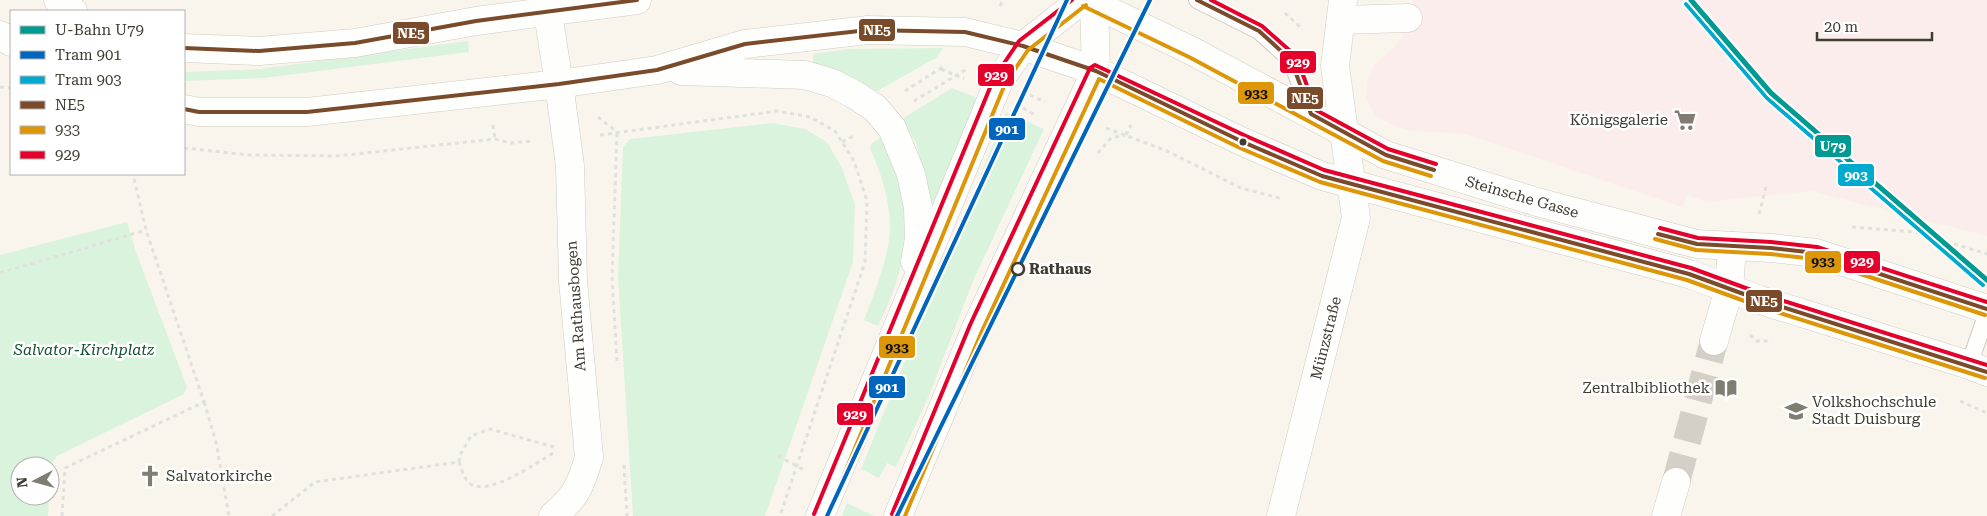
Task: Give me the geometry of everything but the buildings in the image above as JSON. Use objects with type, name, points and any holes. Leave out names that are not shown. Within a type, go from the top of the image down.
[{"type":"main road","points":[[58,0],[72,10]]},
{"type":"main road","points":[[185,48],[259,51],[355,43],[476,21],[547,5],[637,0]]},
{"type":"main road","points":[[820,516],[999,81],[1023,46],[1092,1],[1096,71],[976,328],[898,516]]},
{"type":"main road","name":"Steinsche Gasse","points":[[1092,1],[1169,39],[1310,114],[1348,159],[1689,274],[1760,300],[1978,368]]},
{"type":"main road","name":"Am Rathausbogen","points":[[547,5],[570,166],[573,281],[589,457],[583,480],[570,502],[553,516]]},
{"type":"main road","points":[[1342,10],[1408,18]]},
{"type":"main road","name":"Münzstraße","points":[[1281,516],[1356,218],[1335,66],[1342,10]]},
{"type":"main road","name":"Steinsche Gasse","points":[[657,70],[745,44],[868,30],[948,30],[965,32],[1023,46],[1096,71],[1243,142],[1322,176],[1348,159],[1386,155],[1536,202],[1697,244],[1816,252],[1987,309]]},
{"type":"main road","points":[[185,109],[199,112],[307,112],[559,84],[657,70],[805,75],[832,83],[855,95],[875,108],[892,128],[911,174],[918,207],[919,239],[909,298]]},
{"type":"main road","points":[[1714,341],[1729,289],[1732,246]]},
{"type":"main road","points":[[1666,516],[1676,482]]},
{"type":"lane","points":[[1196,0],[1259,31],[1291,60],[1310,114]]},
{"type":"lane","points":[[1978,368],[1987,312]]},
{"type":"path","points":[[617,364],[612,277],[617,132],[777,111],[810,117],[835,131],[854,161],[867,202],[865,262],[780,516]]},
{"type":"path","points":[[185,148],[249,155],[337,156],[495,139],[511,143],[567,139]]},
{"type":"path","points":[[133,175],[146,230],[216,442],[229,516]]},
{"type":"path","points":[[1759,216],[1767,183]]},
{"type":"path","points":[[1241,188],[1243,184]]},
{"type":"path","points":[[0,273],[146,230]]},
{"type":"path","points":[[62,516],[65,468],[204,402]]},
{"type":"path","points":[[490,429],[560,449],[496,485],[482,487],[470,484],[464,476],[459,462],[460,455],[470,436],[490,429]]},
{"type":"path","points":[[624,460],[627,516]]},
{"type":"path","points":[[272,516],[315,482],[459,462]]},
{"type":"shaded area","name":"Königsgalerie","points":[[1413,0],[1987,0],[1987,236],[1811,191],[1707,202],[1687,195],[1682,207],[1465,134],[1411,131],[1390,124],[1375,116],[1366,99],[1367,83],[1374,64],[1393,49],[1402,37]]},
{"type":"green space","points":[[468,41],[469,52],[263,78],[185,81],[185,72],[260,69]]},
{"type":"green space","points":[[943,48],[936,58],[877,91],[855,79],[813,63],[813,54],[848,49]]},
{"type":"green space","points":[[952,88],[980,99],[936,203],[929,201],[916,143],[902,119]]},
{"type":"green space","points":[[1006,112],[1044,129],[973,281],[928,398],[896,467],[887,463],[879,478],[861,469]]},
{"type":"green space","points":[[773,123],[805,129],[827,142],[842,168],[855,205],[853,262],[765,516],[633,516],[618,277],[623,147],[630,139]]},
{"type":"green space","points":[[882,136],[900,178],[907,216],[904,254],[893,291],[878,326],[864,320],[881,274],[889,239],[890,217],[887,197],[878,167],[870,149],[871,144]]},
{"type":"green space","name":"Salvator-Kirchplatz","points":[[127,222],[136,252],[187,387],[184,394],[57,456],[10,456],[10,506],[48,506],[48,516],[0,516],[0,255]]},
{"type":"green space","points":[[847,503],[874,516],[842,516]]},
{"type":"tunnel","points":[[1676,482],[1714,341]]},
{"type":"metro line","name":"U79","points":[[1691,0],[1771,93],[1987,280]]},
{"type":"tram line","name":"901","points":[[827,516],[1067,0]]},
{"type":"tram line","name":"901","points":[[897,516],[1150,0]]},
{"type":"tram line","name":"903","points":[[1686,4],[1767,98],[1983,285]]},
{"type":"transit line","name":"NE5","points":[[185,48],[259,51],[355,43],[476,21],[637,0]]},
{"type":"transit line","name":"929","points":[[814,514],[994,78],[1019,41],[1072,0]]},
{"type":"transit line","name":"NE5","points":[[1197,0],[1259,31],[1291,60],[1311,114],[1386,155],[1434,170]]},
{"type":"transit line","name":"929","points":[[1211,0],[1262,26],[1296,56],[1316,110],[1388,149],[1436,164]]},
{"type":"transit line","name":"933","points":[[827,516],[1005,84],[1028,50],[1086,5]]},
{"type":"transit line","name":"933","points":[[1083,6],[1189,57],[1383,161],[1431,176]]},
{"type":"transit line","name":"NE5","points":[[185,109],[199,112],[307,112],[559,84],[657,70],[745,44],[868,30],[965,32],[1023,46],[1096,71],[1243,142],[1322,176],[1689,274],[1760,300],[1987,372]]},
{"type":"transit line","name":"929","points":[[892,514],[970,325],[1090,68],[1095,65],[1246,136],[1324,170],[1691,268],[1762,294],[1987,365]]},
{"type":"transit line","name":"933","points":[[905,516],[982,331],[1099,79],[1240,148],[1320,182],[1687,280],[1758,306],[1985,378]]},
{"type":"transit line","name":"929","points":[[1660,228],[1698,238],[1771,242],[1817,247],[1987,302]]},
{"type":"transit line","name":"NE5","points":[[1658,234],[1697,244],[1771,248],[1816,253],[1987,309]]},
{"type":"transit line","name":"933","points":[[1655,239],[1696,250],[1770,254],[1815,259],[1985,315]]},
{"type":"place","name":"Königsgalerie","points":[[1685,120]]},
{"type":"place","name":"Rathaus","points":[[1018,269]]},
{"type":"place","name":"Zentralbibliothek","points":[[1726,388]]},
{"type":"place","name":"Volkshochschule Stadt Duisburg","points":[[1796,411]]},
{"type":"place","name":"Salvatorkirche","points":[[150,476]]}]
